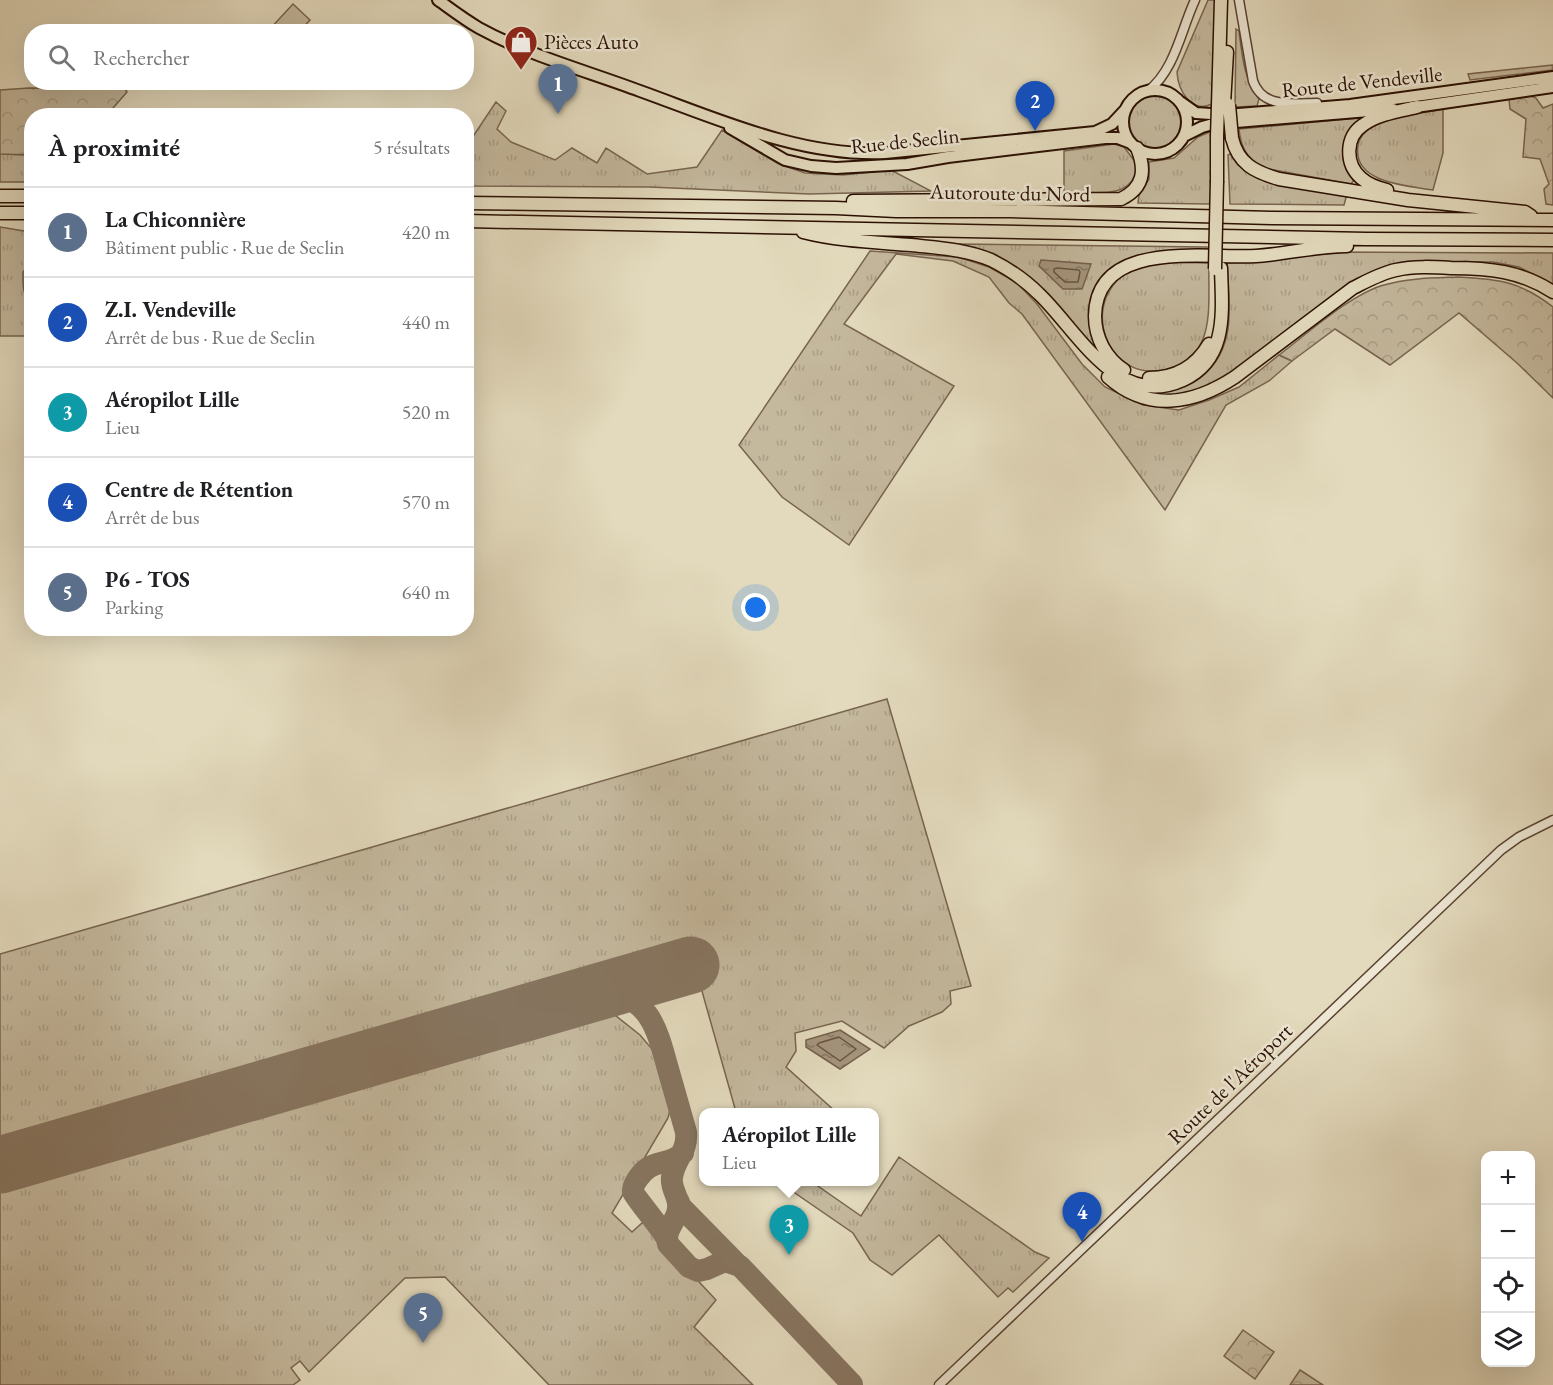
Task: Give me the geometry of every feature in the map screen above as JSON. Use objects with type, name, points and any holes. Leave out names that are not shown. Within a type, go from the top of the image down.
[{"type":"highway","points":[[1221,0],[1224,137],[1220,182],[1218,269],[1212,336],[1205,351],[1193,364],[1175,374],[1149,378],[1127,372],[1112,361],[1103,348],[1097,332],[1096,307],[1105,285],[1115,274],[1129,265],[1162,257],[1255,256],[1323,247],[1357,246],[1366,239]]},
{"type":"highway","points":[[1224,105],[1227,86],[1230,0]]},
{"type":"highway","points":[[1416,201],[1407,194],[1378,188],[1362,178],[1353,166],[1349,149],[1351,140],[1362,126],[1374,118],[1417,107]]},
{"type":"highway","points":[[1224,137],[1247,165],[1261,174],[1279,179],[1416,201],[1525,212],[1535,219]]},
{"type":"highway","points":[[836,208],[844,201],[1121,199],[1134,190],[1141,180],[1143,167],[1134,146]]},
{"type":"highway","points":[[0,196],[24,196]]},
{"type":"highway","name":"Autoroute du Nord","points":[[474,203],[1011,211],[1272,218],[1553,220]]},
{"type":"highway","points":[[0,213],[24,213]]},
{"type":"highway","name":"Autoroute du Nord","points":[[474,221],[1366,239],[1553,240]]},
{"type":"highway","points":[[780,227],[829,239],[948,248],[981,256],[1022,279],[1040,295],[1097,359],[1123,379],[1151,386],[1179,382],[1202,367],[1210,358],[1222,325],[1218,269]]},
{"type":"highway","points":[[1072,332],[1091,360],[1119,386],[1150,399],[1182,401],[1205,394],[1226,383],[1353,288],[1374,277],[1394,271],[1424,267],[1494,269],[1527,277],[1553,292]]},
{"type":"main road","name":"Rue de Seclin","points":[[438,0],[472,24]]},
{"type":"main road","name":"Rue de Seclin","points":[[474,25],[510,43],[695,111],[801,146],[841,153],[865,154],[1095,132],[1112,124],[1126,109]]},
{"type":"main road","name":"Route de Vendeville","points":[[1179,101],[1196,113],[1210,115],[1350,105],[1553,77]]},
{"type":"main road","name":"Route de Vendeville","points":[[1184,136],[1214,124],[1417,107],[1553,87]]},
{"type":"main road","points":[[1148,91],[1165,92],[1179,101],[1184,108],[1187,120],[1184,136],[1176,147],[1164,153],[1151,154],[1134,146],[1124,127],[1126,109],[1137,96],[1148,91]]},
{"type":"main road","name":"Rue de Seclin","points":[[695,111],[734,129],[785,160],[823,167],[848,168],[907,164],[948,156],[1105,138],[1118,138],[1134,146]]},
{"type":"street","points":[[1148,91],[1168,69],[1195,0]]},
{"type":"street","points":[[1239,0],[1253,81],[1262,96],[1276,103],[1350,105]]},
{"type":"street","name":"Route de l'Aéroport","points":[[939,1385],[1502,850],[1519,837],[1553,820]]},
{"type":"green space","points":[[1208,0],[1215,0],[1212,104],[1198,106],[1183,93],[1177,72]]},
{"type":"green space","points":[[293,4],[310,20],[306,24],[274,24]]},
{"type":"green space","points":[[1236,29],[1239,31],[1247,75],[1259,99],[1257,106],[1235,107]]},
{"type":"green space","points":[[1553,65],[1553,70],[1470,80],[1468,74]]},
{"type":"green space","points":[[24,88],[126,90],[127,92],[113,108],[24,108],[24,155],[0,154],[0,90]]},
{"type":"green space","points":[[1155,96],[1165,98],[1173,104],[1179,112],[1181,122],[1179,132],[1173,140],[1165,146],[1155,148],[1145,146],[1137,140],[1131,132],[1129,122],[1131,112],[1137,104],[1145,98]]},
{"type":"green space","points":[[1531,96],[1536,98],[1543,108],[1553,104],[1553,205],[1546,204],[1544,189],[1549,184],[1540,159],[1523,157],[1526,119],[1510,109],[1509,99]]},
{"type":"green space","points":[[496,102],[506,111],[497,129],[511,142],[555,160],[572,148],[597,163],[606,148],[647,174],[697,167],[722,130],[779,164],[805,173],[843,175],[891,170],[931,191],[809,194],[649,187],[474,186],[474,135]]},
{"type":"green space","points":[[1443,109],[1443,153],[1433,190],[1384,180],[1364,168],[1358,158],[1358,146],[1361,138],[1371,128],[1391,119]]},
{"type":"green space","points":[[1358,118],[1359,121],[1348,134],[1345,149],[1347,164],[1354,180],[1351,184],[1261,166],[1244,149],[1239,129]]},
{"type":"green space","points":[[1212,131],[1210,204],[1138,203],[1139,195],[1149,179],[1149,162],[1174,158],[1198,137]]},
{"type":"green space","points":[[1114,144],[1124,147],[1136,163],[1135,175],[1129,184],[1110,192],[1064,191],[1064,151]]},
{"type":"green space","points":[[1232,153],[1245,171],[1259,179],[1347,194],[1344,205],[1230,204],[1228,155]]},
{"type":"green space","points":[[0,154],[24,155],[24,182],[0,182]]},
{"type":"green space","points":[[0,227],[24,231],[24,336],[0,336]]},
{"type":"green space","points":[[959,244],[1207,247],[1207,253],[1169,252],[1141,255],[1128,259],[1109,273],[1090,310],[1109,364],[991,255]]},
{"type":"green space","points":[[870,251],[958,257],[989,267],[1016,282],[1037,304],[1082,364],[1105,387],[1143,405],[1179,410],[1239,387],[1279,355],[1292,361],[1269,381],[1226,405],[1165,510],[1022,314],[1009,303],[989,277],[953,261],[896,254],[844,324],[954,386],[849,545],[782,497],[739,445]]},
{"type":"green space","points":[[1334,252],[1553,253],[1553,284],[1519,267],[1493,262],[1423,262],[1382,269],[1235,371],[1200,390],[1170,397],[1153,393],[1167,392],[1192,383],[1212,367],[1219,356],[1225,343],[1229,321],[1227,263],[1257,262]]},
{"type":"green space","points":[[1167,262],[1209,263],[1207,323],[1199,346],[1188,359],[1168,369],[1146,371],[1127,364],[1114,352],[1105,335],[1102,316],[1106,297],[1117,281],[1136,268]]},
{"type":"green space","points":[[1458,277],[1508,283],[1530,292],[1553,307],[1553,398],[1517,363],[1459,313],[1390,365],[1335,329],[1292,361],[1279,355],[1344,306],[1371,290],[1402,281]]},
{"type":"green space","points":[[887,699],[971,986],[950,991],[951,1004],[942,1012],[909,1026],[884,1048],[842,1021],[795,1033],[796,1051],[786,1067],[832,1108],[735,1108],[689,945],[0,1144],[0,954]]},
{"type":"green space","points":[[606,1008],[640,1035],[652,1049],[670,1110],[668,1118],[612,1213],[632,1232],[643,1222],[716,1300],[694,1327],[753,1385],[549,1385],[445,1277],[405,1278],[309,1372],[300,1361],[291,1368],[300,1380],[293,1385],[0,1385],[0,1184]]},
{"type":"green space","points":[[899,1157],[1035,1252],[1049,1258],[1013,1292],[1008,1288],[998,1297],[939,1235],[892,1275],[870,1260],[853,1233],[785,1186],[818,1186],[861,1216]]},
{"type":"green space","points":[[1243,1330],[1274,1352],[1255,1379],[1224,1356]]},
{"type":"green space","points":[[1300,1370],[1323,1385],[1290,1385]]},
{"type":"water","points":[[1041,260],[1091,264],[1082,289],[1063,289],[1039,266]]},
{"type":"water","points":[[840,1030],[870,1049],[840,1069],[806,1047],[806,1040]]},
{"type":"taxiway","points":[[602,991],[618,994],[631,1000],[649,1017],[660,1041],[686,1132],[685,1145],[672,1177],[678,1209],[669,1230],[668,1244],[689,1267],[698,1271],[725,1261],[740,1266],[852,1384]]},
{"type":"taxiway","points":[[667,1239],[633,1189],[638,1178],[648,1168],[683,1153]]},
{"type":"taxiway","points":[[678,1200],[681,1207],[736,1263]]},
{"type":"runway","points":[[0,1165],[691,965]]},
{"type":"place","name":"Pièces Auto","points":[[521,71]]},
{"type":"place","name":"La Chiconnière","points":[[558,114]]},
{"type":"place","name":"Z.I. Vendeville","points":[[1035,131]]},
{"type":"place","name":"Centre de Rétention","points":[[1082,1242]]},
{"type":"place","name":"Aéropilot Lille","points":[[789,1255]]},
{"type":"place","name":"P6 - TOS","points":[[423,1343]]}]
